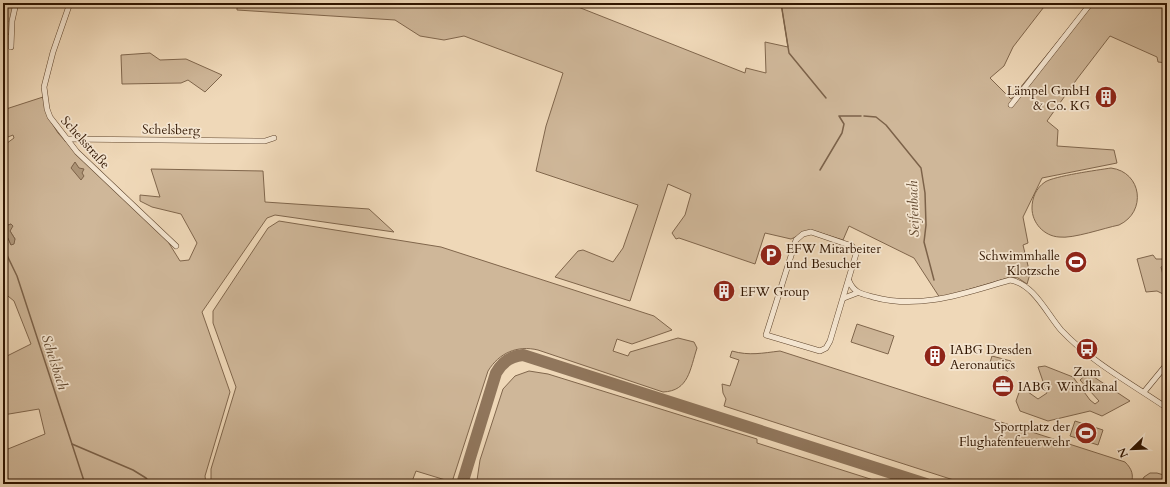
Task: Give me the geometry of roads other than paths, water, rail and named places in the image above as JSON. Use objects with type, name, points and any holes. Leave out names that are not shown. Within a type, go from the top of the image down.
[{"type":"street","points":[[11,47],[12,21],[16,3]]},
{"type":"street","name":"Schelsstraße","points":[[70,3],[53,52],[44,87],[47,109],[50,117],[77,152],[176,246]]},
{"type":"street","points":[[1011,105],[1091,3]]},
{"type":"street","name":"Schelsberg","points":[[67,139],[265,142],[274,138]]},
{"type":"street","points":[[811,232],[852,246],[855,250],[856,258],[844,298],[830,341],[826,348],[820,351],[766,335],[796,240],[804,234],[811,232]]},
{"type":"street","points":[[844,298],[858,293],[894,301],[926,302],[951,297],[1010,280],[1017,281],[1028,289],[1058,327],[1073,342],[1167,408]]},
{"type":"street","points":[[849,281],[858,293]]},
{"type":"street","points":[[1167,294],[1165,305],[1167,313]]},
{"type":"street","points":[[1144,392],[1167,364]]},
{"type":"waterway","name":"Seifenbach","points":[[781,3],[789,53],[826,98]]},
{"type":"waterway","points":[[820,170],[842,133],[844,124],[839,116],[861,116]]},
{"type":"waterway","name":"Seifenbach","points":[[864,116],[876,117],[886,125],[921,168],[925,193],[926,225],[924,242],[934,280]]},
{"type":"waterway","name":"Schelsbach","points":[[3,247],[17,276],[85,484]]},
{"type":"waterway","points":[[72,444],[133,470],[146,478],[151,484]]},
{"type":"place","name":"Lämpel GmbH & Co. KG","points":[[1106,97]]},
{"type":"place","name":"EFW Mitarbeiter und Besucher","points":[[771,255]]},
{"type":"place","name":"Schwimmhalle Klotzsche","points":[[1076,262]]},
{"type":"place","name":"EFW Group","points":[[724,291]]},
{"type":"place","name":"Zum Windkanal","points":[[1087,349]]},
{"type":"place","name":"IABG Dresden Aeronautics","points":[[935,356]]},
{"type":"place","name":"IABG","points":[[1003,386]]},
{"type":"place","name":"Sportplatz der Flughafenfeuerwehr","points":[[1086,433]]}]
